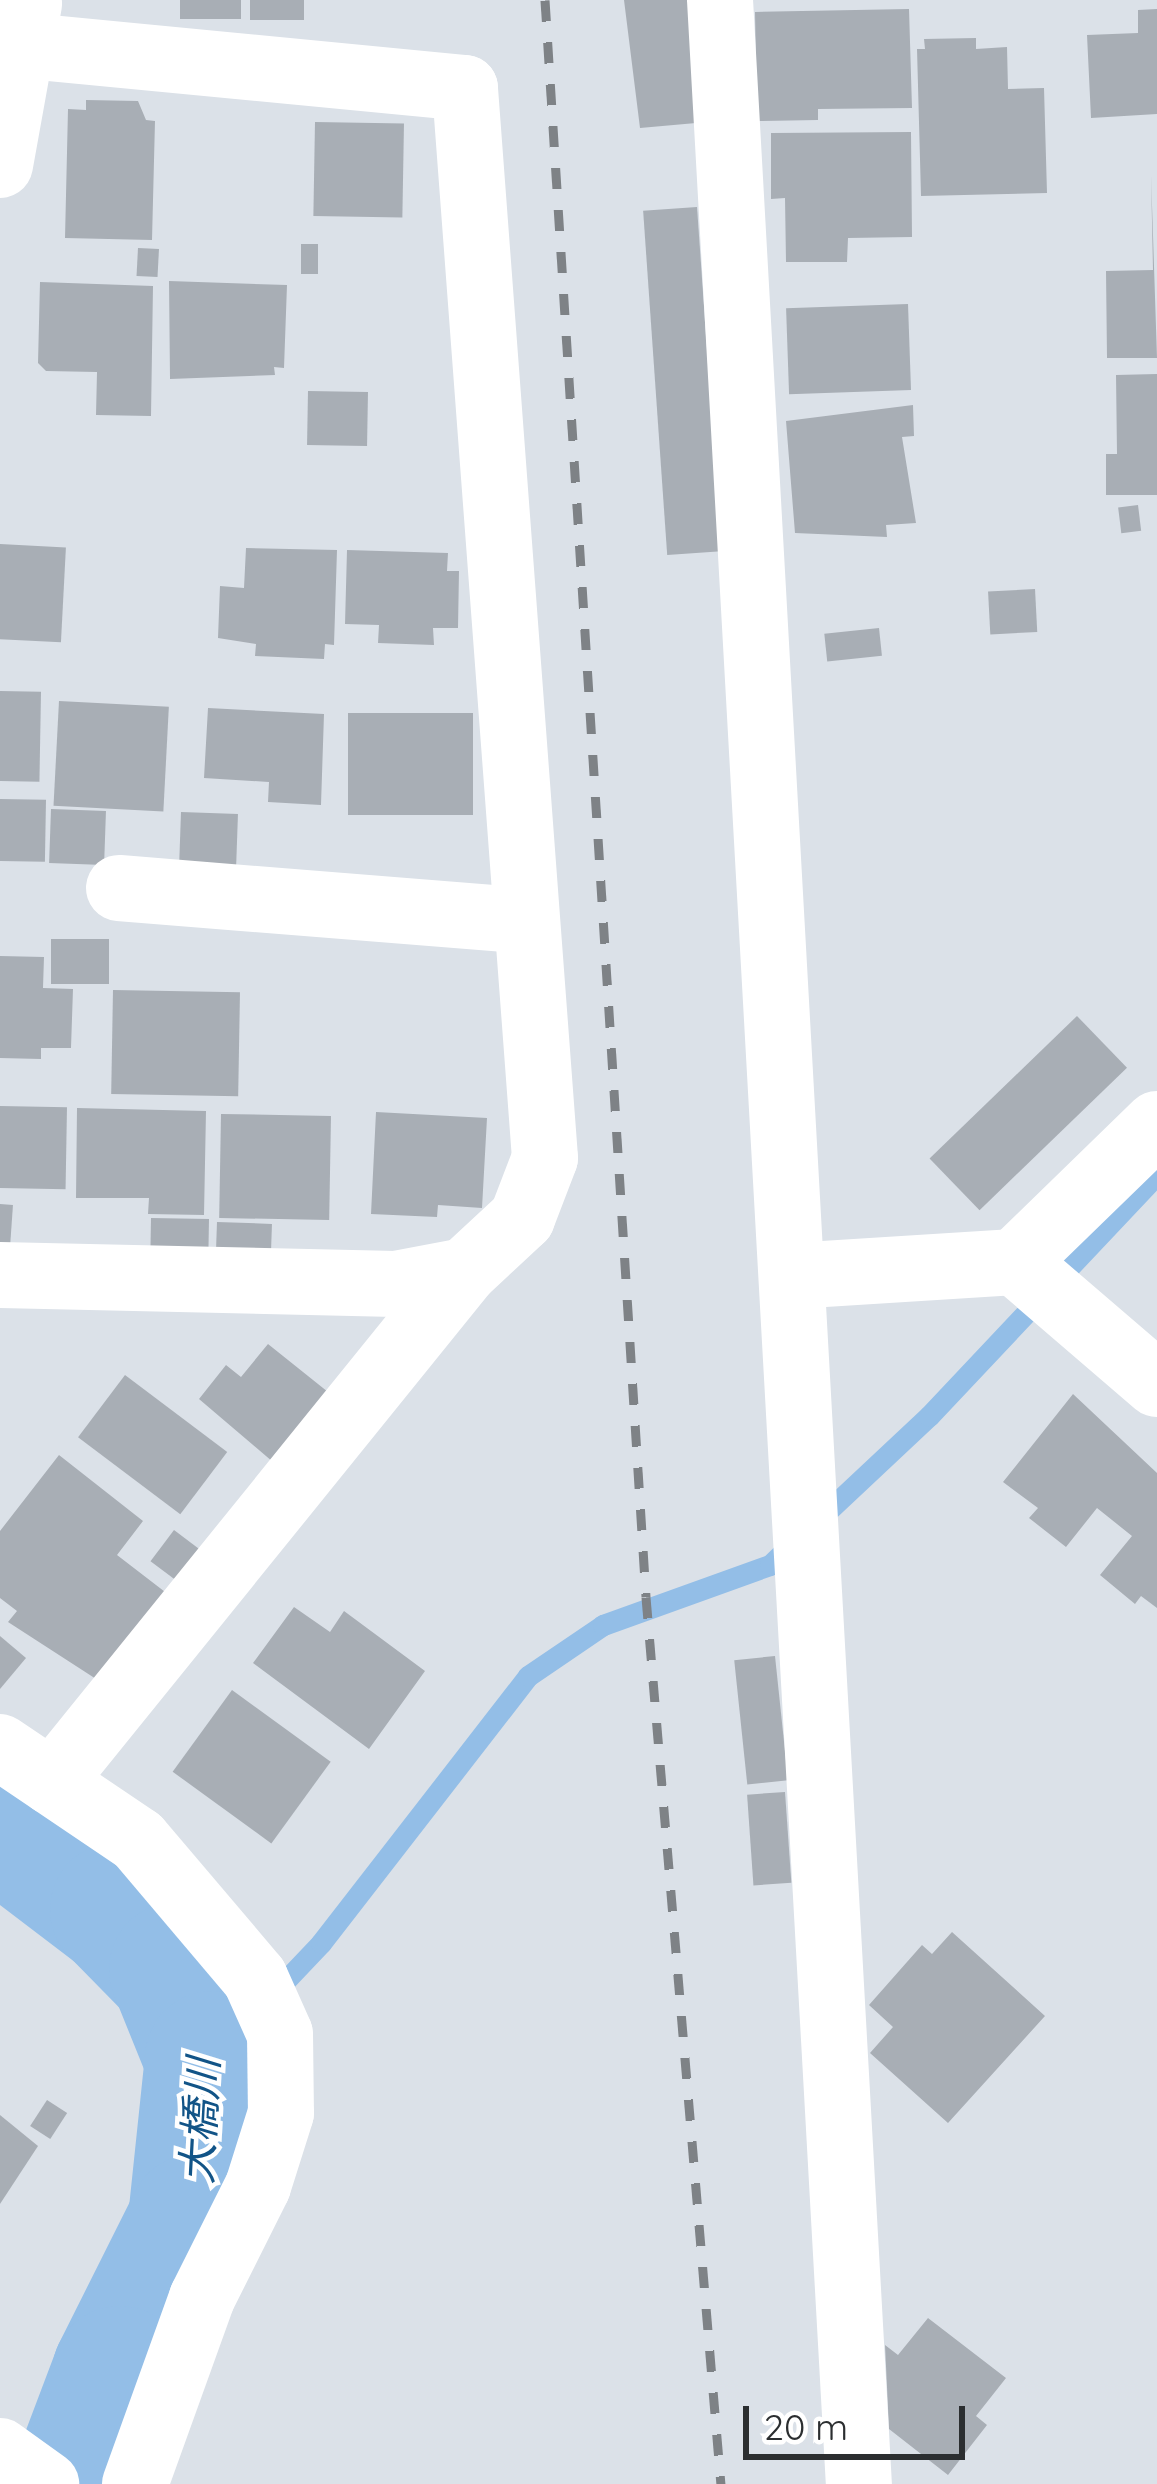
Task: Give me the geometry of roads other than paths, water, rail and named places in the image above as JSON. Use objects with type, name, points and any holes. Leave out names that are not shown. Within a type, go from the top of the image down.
[{"type":"street","points":[[719,0],[859,2484]]},
{"type":"street","points":[[0,165],[26,22],[464,88],[544,1158],[522,1218],[465,1271],[26,1765],[138,1840],[255,1978],[280,2034],[285,2074],[258,2186],[202,2298],[135,2484]]},
{"type":"street","points":[[119,888],[526,921]]},
{"type":"street","points":[[793,1276],[1015,1262],[1157,1124]]},
{"type":"street","points":[[1015,1262],[1157,1384]]},
{"type":"street","points":[[0,1275],[396,1284],[465,1271]]},
{"type":"street","points":[[0,2451],[46,2484]]},
{"type":"waterway","points":[[817,1521],[929,1416],[1157,1174]]},
{"type":"waterway","points":[[212,2058],[321,1943],[528,1676],[603,1625],[770,1565],[794,1542]]},
{"type":"waterway","name":"大橋川","points":[[0,1820],[117,1909],[176,1969],[212,2058],[195,2221],[119,2373],[77,2484]]},
{"type":"railway","points":[[545,0],[646,1597],[721,2484]]}]
